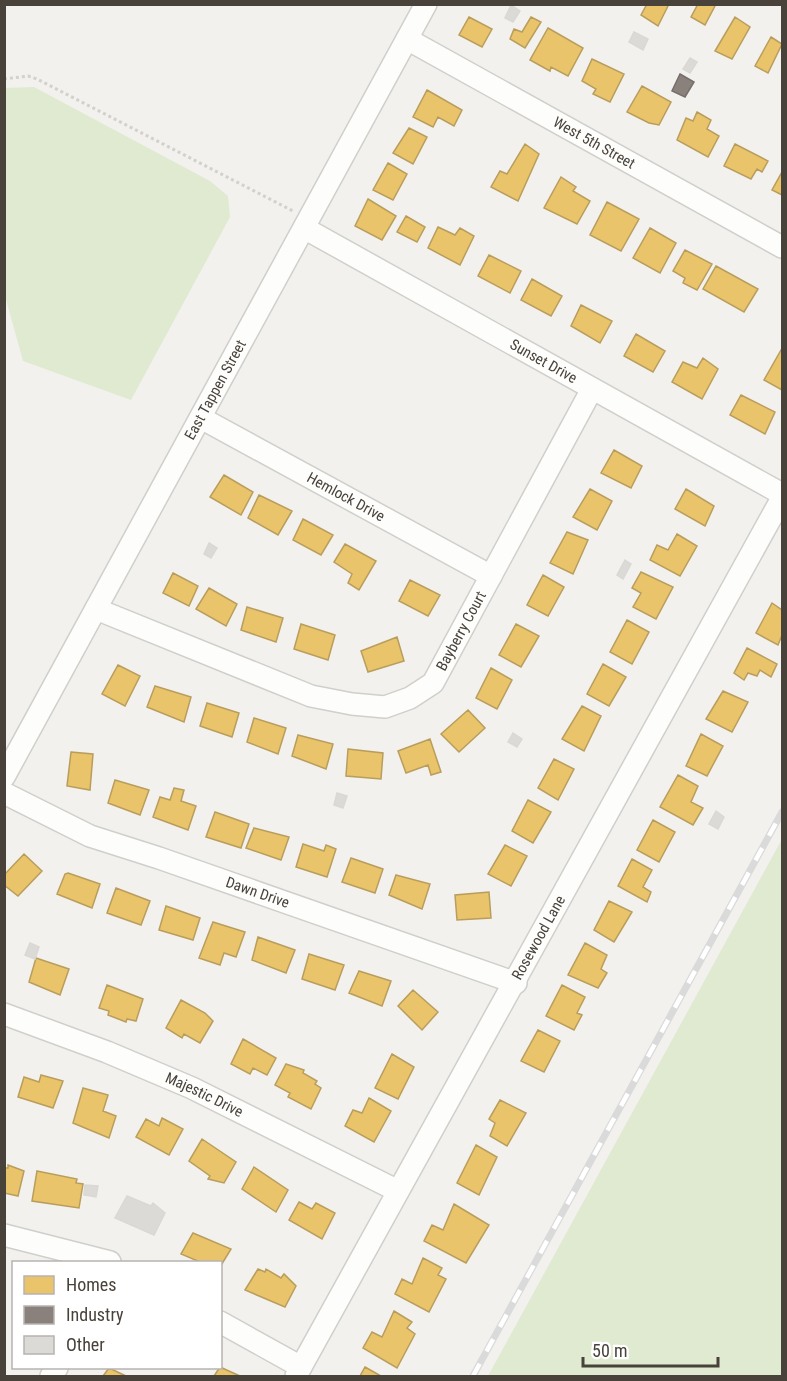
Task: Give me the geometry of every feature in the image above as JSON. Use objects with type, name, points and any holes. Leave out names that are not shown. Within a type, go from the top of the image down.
[{"type":"street","name":"East Tappen Street","points":[[4,777],[201,418],[299,220],[426,4]]},
{"type":"street","name":"West 5th Street","points":[[407,39],[783,247]]},
{"type":"street","name":"Sunset Drive","points":[[299,220],[783,496]]},
{"type":"street","name":"Bayberry Court","points":[[96,609],[311,696],[352,704],[385,707],[410,698],[433,683],[592,389]]},
{"type":"street","name":"Hemlock Drive","points":[[201,418],[491,576]]},
{"type":"street","name":"Rosewood Lane","points":[[298,1372],[516,983],[783,496]]},
{"type":"street","name":"Dawn Drive","points":[[4,793],[90,836],[516,983]]},
{"type":"street","name":"Majestic Drive","points":[[4,1014],[107,1052],[192,1088],[399,1191]]},
{"type":"street","points":[[4,1235],[102,1261]]},
{"type":"street","points":[[222,1323],[298,1372]]},
{"type":"path","points":[[4,79],[28,76],[37,79],[299,220]]},
{"type":"green space","points":[[34,87],[210,181],[228,196],[230,217],[131,400],[23,361],[5,296],[4,88]]},
{"type":"green space","points":[[782,839],[782,1376],[488,1376]]},
{"type":"building: Homes","points":[[647,4],[669,4],[658,26],[641,15]]},
{"type":"building: Homes","points":[[698,4],[716,4],[705,25],[691,17]]},
{"type":"building: Homes","points":[[469,17],[492,29],[482,47],[459,35]]},
{"type":"building: Homes","points":[[531,17],[541,22],[525,48],[510,39],[514,29],[522,32]]},
{"type":"building: Homes","points":[[735,17],[750,27],[732,59],[715,51]]},
{"type":"building: Homes","points":[[548,28],[583,48],[568,76],[551,67],[550,71],[530,60]]},
{"type":"building: Homes","points":[[771,37],[782,44],[768,73],[755,66]]},
{"type":"building: Homes","points":[[592,59],[624,74],[610,102],[593,94],[596,89],[582,81]]},
{"type":"building: Homes","points":[[642,86],[671,102],[659,125],[649,123],[627,112]]},
{"type":"building: Homes","points":[[427,90],[462,110],[454,126],[438,117],[433,127],[413,117]]},
{"type":"building: Homes","points":[[697,112],[711,120],[707,129],[719,136],[708,157],[677,140],[686,118],[693,121]]},
{"type":"building: Homes","points":[[409,128],[427,137],[413,164],[393,153]]},
{"type":"building: Homes","points":[[525,144],[539,154],[518,201],[491,187],[500,171],[507,174]]},
{"type":"building: Homes","points":[[735,144],[768,161],[762,172],[757,169],[751,179],[724,166]]},
{"type":"building: Homes","points":[[388,163],[407,174],[393,200],[373,190]]},
{"type":"building: Homes","points":[[782,172],[782,195],[772,190]]},
{"type":"building: Homes","points":[[561,177],[576,187],[573,191],[590,201],[577,224],[544,208]]},
{"type":"building: Homes","points":[[368,199],[396,216],[382,240],[355,226]]},
{"type":"building: Homes","points":[[607,202],[639,219],[621,251],[590,235]]},
{"type":"building: Homes","points":[[406,216],[425,227],[417,242],[397,232]]},
{"type":"building: Homes","points":[[438,227],[455,235],[460,228],[474,236],[460,265],[428,248]]},
{"type":"building: Homes","points":[[650,228],[676,243],[660,273],[633,258]]},
{"type":"building: Homes","points":[[685,250],[712,264],[697,290],[683,283],[685,278],[673,271]]},
{"type":"building: Homes","points":[[489,255],[521,271],[510,293],[478,276]]},
{"type":"building: Homes","points":[[716,266],[758,289],[744,312],[703,289]]},
{"type":"building: Homes","points":[[532,279],[562,296],[551,316],[521,300]]},
{"type":"building: Homes","points":[[581,305],[612,321],[600,343],[571,326]]},
{"type":"building: Homes","points":[[636,334],[665,351],[653,372],[624,356]]},
{"type":"building: Homes","points":[[781,350],[782,352],[782,390],[764,380]]},
{"type":"building: Homes","points":[[703,358],[718,369],[702,399],[672,382],[683,362],[697,368]]},
{"type":"building: Homes","points":[[741,395],[775,412],[765,434],[730,415]]},
{"type":"building: Homes","points":[[614,450],[642,466],[631,488],[601,473]]},
{"type":"building: Homes","points":[[224,475],[253,492],[241,515],[210,497]]},
{"type":"building: Homes","points":[[590,489],[612,501],[597,530],[573,517]]},
{"type":"building: Homes","points":[[686,489],[714,506],[705,526],[675,509]]},
{"type":"building: Homes","points":[[259,495],[292,511],[278,535],[248,518]]},
{"type":"building: Homes","points":[[303,519],[333,535],[321,555],[293,540]]},
{"type":"building: Homes","points":[[567,532],[588,540],[573,574],[550,563]]},
{"type":"building: Homes","points":[[677,534],[697,546],[680,576],[650,560],[657,545],[668,550]]},
{"type":"building: Homes","points":[[345,544],[376,561],[359,590],[348,583],[352,574],[334,562]]},
{"type":"building: Homes","points":[[641,572],[673,587],[656,619],[633,607],[641,593],[632,588]]},
{"type":"building: Homes","points":[[173,573],[198,586],[189,606],[163,593]]},
{"type":"building: Homes","points":[[543,575],[564,587],[548,616],[527,605]]},
{"type":"building: Homes","points":[[410,580],[440,595],[428,616],[399,601]]},
{"type":"building: Homes","points":[[209,588],[237,604],[226,626],[196,609]]},
{"type":"building: Homes","points":[[772,603],[782,610],[782,635],[778,645],[756,633]]},
{"type":"building: Homes","points":[[247,607],[283,618],[276,642],[241,630]]},
{"type":"building: Homes","points":[[627,620],[649,632],[632,664],[610,652]]},
{"type":"building: Homes","points":[[301,624],[335,635],[328,660],[294,649]]},
{"type":"building: Homes","points":[[516,624],[539,636],[521,667],[499,655]]},
{"type":"building: Homes","points":[[397,637],[404,661],[368,672],[361,651]]},
{"type":"building: Homes","points":[[747,648],[777,664],[771,677],[760,670],[757,676],[748,673],[744,680],[734,673]]},
{"type":"building: Homes","points":[[603,664],[626,677],[609,706],[587,694]]},
{"type":"building: Homes","points":[[118,665],[140,676],[125,706],[102,694]]},
{"type":"building: Homes","points":[[491,668],[512,680],[497,709],[476,698]]},
{"type":"building: Homes","points":[[155,686],[191,697],[184,722],[147,707]]},
{"type":"building: Homes","points":[[723,691],[748,702],[732,732],[706,719]]},
{"type":"building: Homes","points":[[207,703],[239,713],[232,737],[200,726]]},
{"type":"building: Homes","points":[[582,706],[601,716],[584,751],[562,739]]},
{"type":"building: Homes","points":[[468,710],[485,728],[459,752],[441,734]]},
{"type":"building: Homes","points":[[254,718],[286,728],[278,754],[247,742]]},
{"type":"building: Homes","points":[[701,734],[723,746],[707,776],[686,766]]},
{"type":"building: Homes","points":[[298,735],[333,744],[326,769],[292,756]]},
{"type":"building: Homes","points":[[430,739],[441,772],[431,775],[428,765],[406,773],[398,751]]},
{"type":"building: Homes","points":[[348,749],[383,753],[381,779],[346,776]]},
{"type":"building: Homes","points":[[71,752],[93,754],[90,790],[67,786]]},
{"type":"building: Homes","points":[[554,759],[574,769],[558,800],[538,788]]},
{"type":"building: Homes","points":[[678,775],[698,786],[691,802],[703,808],[693,825],[660,807]]},
{"type":"building: Homes","points":[[115,780],[149,790],[140,815],[108,803]]},
{"type":"building: Homes","points":[[174,788],[184,790],[181,801],[196,806],[188,830],[153,817],[160,797],[170,800]]},
{"type":"building: Homes","points":[[528,800],[551,812],[533,843],[512,831]]},
{"type":"building: Homes","points":[[215,812],[249,824],[241,848],[206,837]]},
{"type":"building: Homes","points":[[653,820],[675,832],[659,862],[637,850]]},
{"type":"building: Homes","points":[[254,828],[289,837],[281,860],[246,848]]},
{"type":"building: Homes","points":[[303,844],[324,851],[326,845],[336,849],[327,877],[296,867]]},
{"type":"building: Homes","points":[[505,845],[527,856],[511,886],[488,874]]},
{"type":"building: Homes","points":[[24,854],[42,871],[18,896],[4,885],[4,875]]},
{"type":"building: Homes","points":[[351,858],[383,869],[375,893],[342,882]]},
{"type":"building: Homes","points":[[632,859],[652,870],[643,887],[651,892],[647,902],[618,886]]},
{"type":"building: Homes","points":[[65,874],[100,884],[92,908],[57,894]]},
{"type":"building: Homes","points":[[396,875],[430,884],[422,909],[389,895]]},
{"type":"building: Homes","points":[[116,888],[150,901],[141,925],[107,913]]},
{"type":"building: Homes","points":[[489,892],[491,918],[457,920],[455,895]]},
{"type":"building: Homes","points":[[609,901],[632,912],[614,942],[594,930]]},
{"type":"building: Homes","points":[[166,906],[200,918],[193,940],[159,930]]},
{"type":"building: Homes","points":[[213,922],[245,932],[236,957],[224,953],[220,965],[199,958]]},
{"type":"building: Homes","points":[[258,937],[295,950],[286,973],[252,960]]},
{"type":"building: Homes","points":[[585,943],[607,955],[601,969],[607,973],[598,988],[568,975]]},
{"type":"building: Homes","points":[[309,954],[344,965],[335,990],[302,979]]},
{"type":"building: Homes","points":[[36,958],[69,969],[60,995],[29,982]]},
{"type":"building: Homes","points":[[359,971],[391,981],[382,1006],[349,993]]},
{"type":"building: Homes","points":[[107,985],[143,999],[136,1021],[127,1019],[126,1022],[108,1015],[109,1011],[99,1008]]},
{"type":"building: Homes","points":[[562,985],[585,997],[577,1013],[582,1015],[574,1030],[546,1016]]},
{"type":"building: Homes","points":[[413,990],[438,1012],[422,1030],[398,1006]]},
{"type":"building: Homes","points":[[181,1000],[205,1013],[213,1021],[200,1043],[184,1034],[182,1038],[166,1028]]},
{"type":"building: Homes","points":[[538,1030],[560,1041],[544,1072],[521,1061]]},
{"type":"building: Homes","points":[[243,1039],[276,1058],[267,1075],[253,1068],[250,1074],[231,1064]]},
{"type":"building: Homes","points":[[392,1054],[414,1067],[398,1099],[375,1088]]},
{"type":"building: Homes","points":[[286,1064],[304,1070],[303,1073],[317,1081],[315,1084],[321,1088],[311,1109],[288,1097],[290,1093],[275,1085]]},
{"type":"building: Homes","points":[[41,1075],[63,1081],[53,1108],[18,1097],[24,1077],[39,1082]]},
{"type":"building: Homes","points":[[83,1088],[108,1095],[103,1111],[116,1116],[109,1138],[73,1123]]},
{"type":"building: Homes","points":[[369,1098],[391,1111],[374,1142],[345,1126],[353,1110],[362,1113]]},
{"type":"building: Homes","points":[[500,1100],[526,1113],[507,1146],[490,1136],[495,1123],[489,1119]]},
{"type":"building: Homes","points":[[162,1118],[183,1129],[169,1155],[136,1137],[146,1119],[159,1126]]},
{"type":"building: Homes","points":[[202,1139],[236,1162],[224,1183],[208,1179],[210,1176],[189,1161]]},
{"type":"building: Homes","points":[[476,1145],[497,1157],[479,1195],[457,1183]]},
{"type":"building: Homes","points":[[8,1165],[24,1171],[18,1196],[4,1193],[4,1168],[8,1168]]},
{"type":"building: Homes","points":[[254,1167],[288,1190],[276,1212],[242,1189]]},
{"type":"building: Homes","points":[[37,1171],[77,1179],[76,1183],[83,1184],[79,1208],[32,1201]]},
{"type":"building: Homes","points":[[299,1202],[312,1209],[316,1203],[335,1213],[322,1239],[289,1220]]},
{"type":"building: Homes","points":[[454,1204],[489,1225],[466,1263],[424,1241],[432,1225],[443,1230]]},
{"type":"building: Homes","points":[[193,1233],[231,1249],[222,1264],[222,1261],[198,1261],[181,1254]]},
{"type":"building: Homes","points":[[423,1258],[442,1268],[438,1275],[446,1279],[429,1312],[395,1294],[402,1279],[412,1284]]},
{"type":"building: Homes","points":[[258,1269],[265,1272],[266,1269],[281,1278],[284,1274],[296,1286],[285,1307],[245,1290]]},
{"type":"building: Homes","points":[[394,1311],[412,1322],[407,1328],[415,1334],[397,1368],[363,1348],[372,1332],[382,1337]]},
{"type":"building: Homes","points":[[365,1367],[381,1376],[360,1376]]},
{"type":"building: Homes","points":[[222,1368],[240,1376],[214,1376]]},
{"type":"building: Homes","points":[[108,1369],[111,1369],[126,1376],[103,1376]]},
{"type":"building: Industry","points":[[680,74],[694,82],[685,97],[672,91]]},
{"type":"building: Other","points":[[511,5],[520,11],[513,22],[505,18]]},
{"type":"building: Other","points":[[634,32],[648,39],[643,50],[629,42]]},
{"type":"building: Other","points":[[690,58],[697,62],[690,73],[683,69]]},
{"type":"building: Other","points":[[209,543],[217,548],[211,558],[204,554]]},
{"type":"building: Other","points":[[625,560],[631,564],[623,579],[617,575]]},
{"type":"building: Other","points":[[513,733],[522,739],[517,747],[508,742]]},
{"type":"building: Other","points":[[337,793],[347,796],[343,808],[334,805]]},
{"type":"building: Other","points":[[716,811],[724,817],[718,829],[709,824]]},
{"type":"building: Other","points":[[30,943],[39,947],[35,959],[25,955]]},
{"type":"building: Other","points":[[85,1185],[98,1186],[96,1197],[84,1195]]},
{"type":"building: Other","points":[[127,1196],[151,1206],[153,1203],[165,1213],[154,1235],[115,1218]]},
{"type":"railway","points":[[473,1376],[782,812]]}]
